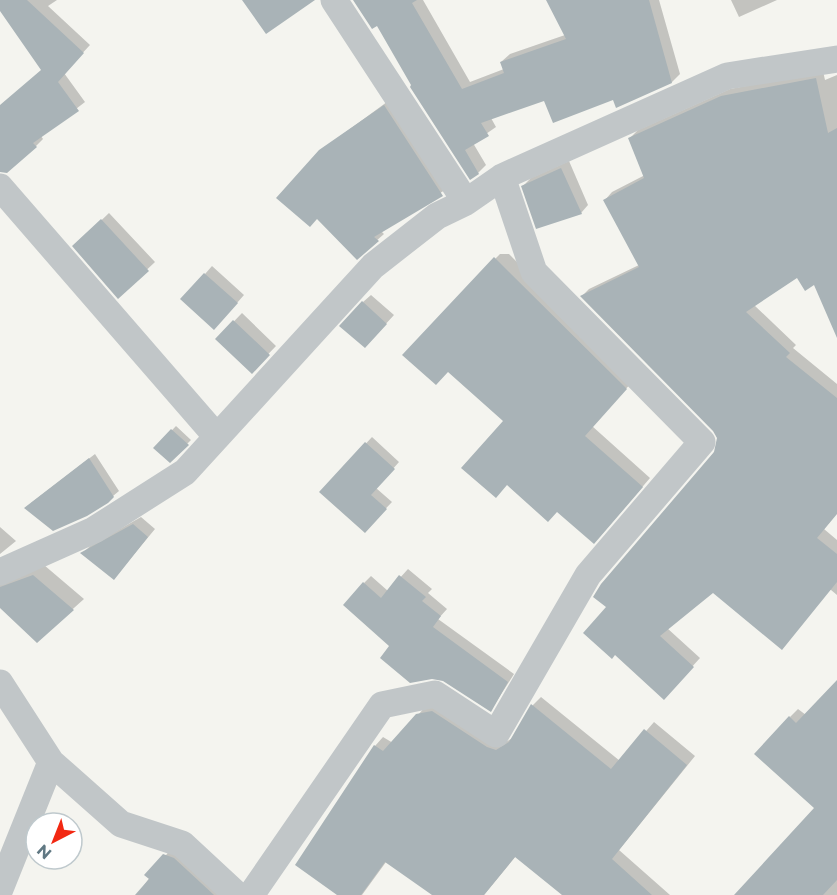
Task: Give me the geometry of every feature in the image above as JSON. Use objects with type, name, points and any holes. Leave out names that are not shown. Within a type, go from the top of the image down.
[{"type":"street","points":[[334,0],[466,202]]},
{"type":"street","points":[[0,572],[94,530],[185,472],[373,266],[438,216],[466,202],[502,177],[727,76],[837,59]]},
{"type":"street","points":[[251,895],[382,705],[435,694],[496,734],[588,575],[702,442],[534,272],[502,177]]},
{"type":"street","points":[[0,187],[217,437]]},
{"type":"street","points":[[0,683],[51,762],[121,824],[182,844],[237,895]]},
{"type":"street","points":[[0,889],[51,762]]},
{"type":"building","points":[[0,0],[27,0],[84,53],[58,82],[79,111],[33,143],[37,147],[7,173],[0,172],[0,105],[41,70],[0,11]]},
{"type":"building","points":[[242,0],[315,0],[266,34]]},
{"type":"building","points":[[353,0],[417,0],[412,3],[462,89],[504,73],[500,62],[566,39],[546,0],[649,0],[672,83],[616,108],[613,100],[553,123],[544,101],[481,123],[489,136],[465,150],[479,174],[470,180],[410,87],[411,85],[377,26],[372,29]]},
{"type":"building","points":[[816,78],[828,133],[837,128],[837,338],[814,285],[805,291],[797,278],[746,312],[790,353],[786,357],[837,398],[837,514],[817,538],[837,554],[837,582],[782,650],[713,593],[660,636],[694,667],[664,700],[615,655],[612,659],[583,633],[606,607],[593,597],[601,584],[714,452],[717,438],[713,431],[580,296],[639,267],[603,200],[644,178],[628,138],[721,96]]},
{"type":"building","points":[[384,105],[443,196],[374,237],[379,241],[357,260],[317,219],[310,227],[276,198],[319,150]]},
{"type":"building","points":[[561,168],[582,214],[536,229],[521,186]]},
{"type":"building","points":[[101,219],[149,271],[118,299],[72,246]]},
{"type":"building","points":[[494,257],[627,389],[585,436],[643,487],[594,544],[557,512],[548,522],[507,485],[496,498],[461,468],[503,421],[448,372],[436,385],[402,355]]},
{"type":"building","points":[[204,273],[238,303],[214,330],[180,299]]},
{"type":"building","points":[[362,301],[387,324],[365,348],[339,326]]},
{"type":"building","points":[[233,320],[270,355],[252,374],[215,339]]},
{"type":"building","points":[[171,429],[189,445],[170,463],[153,448]]},
{"type":"building","points":[[365,442],[395,469],[371,495],[387,509],[365,533],[319,492]]},
{"type":"building","points":[[89,458],[114,497],[108,503],[87,516],[53,531],[24,508]]},
{"type":"building","points":[[133,524],[148,537],[114,580],[80,553]]},
{"type":"building","points":[[33,575],[74,610],[37,643],[0,608],[0,587]]},
{"type":"building","points":[[399,575],[426,597],[422,601],[441,616],[433,627],[508,682],[491,712],[443,681],[432,679],[410,683],[380,658],[389,646],[343,605],[363,582],[381,598]]},
{"type":"building","points":[[837,680],[837,880],[823,895],[734,895],[814,808],[754,754],[789,716],[796,723]]},
{"type":"building","points":[[531,704],[611,769],[644,729],[687,765],[612,859],[652,895],[562,895],[515,857],[484,895],[432,895],[385,862],[361,895],[337,895],[295,865],[374,745],[383,751],[416,714],[432,711],[487,747],[496,750],[509,742]]},
{"type":"building","points":[[163,854],[174,858],[214,895],[135,895],[149,879],[144,875]]}]
